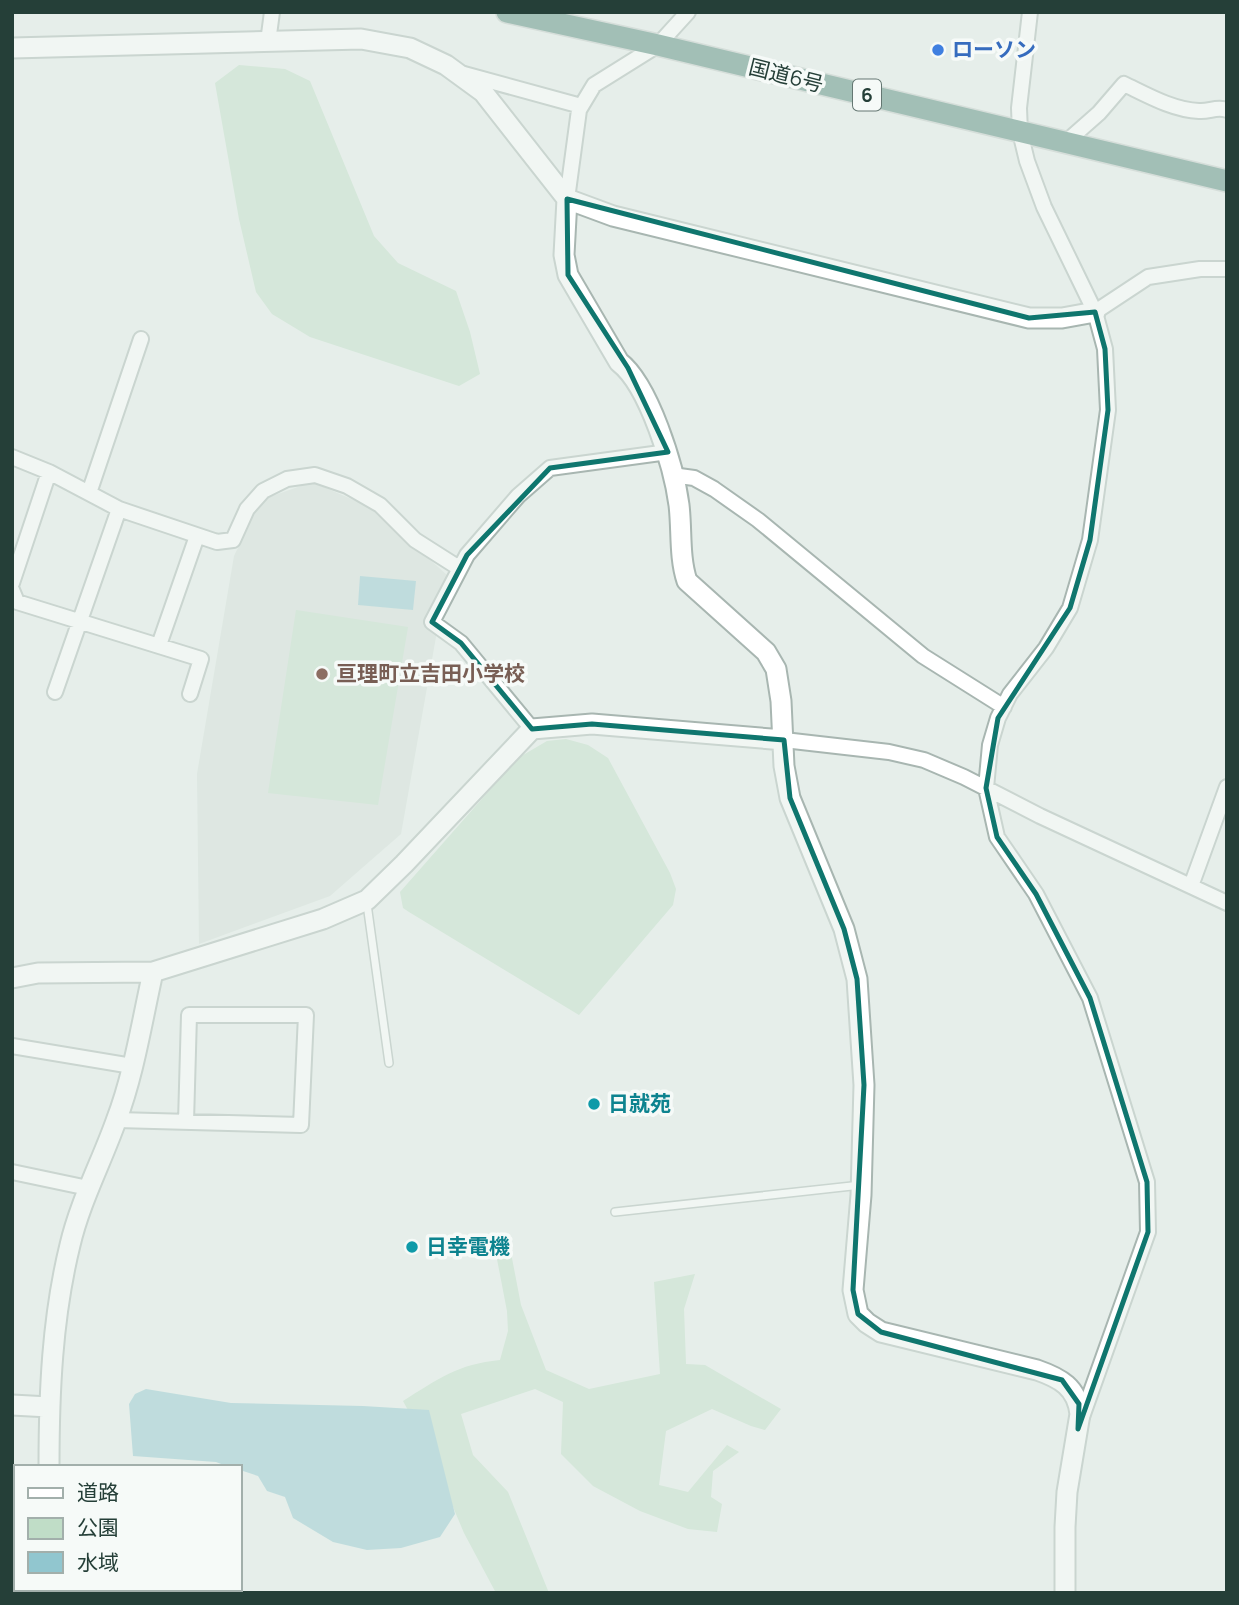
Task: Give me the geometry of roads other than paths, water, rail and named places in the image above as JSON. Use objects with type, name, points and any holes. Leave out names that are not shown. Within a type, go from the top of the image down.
[{"type":"highway","name":"国道6号","points":[[507,12],[548,17],[1227,181]]},
{"type":"street","points":[[268,42],[272,12]]},
{"type":"street","points":[[688,12],[658,45],[594,85],[581,106],[567,200],[564,255],[568,275],[619,362],[628,368],[649,407],[668,452],[678,503],[687,581],[766,652],[776,669],[784,740],[784,766],[790,798],[844,929],[857,979],[864,1085],[861,1185],[853,1290],[858,1314],[867,1324],[881,1332],[1055,1376],[1069,1386],[1079,1404],[1078,1429],[1067,1492],[1065,1593]]},
{"type":"street","points":[[1030,12],[1018,108],[1020,132],[1044,206],[1095,312],[1105,349],[1108,410],[1090,540],[1070,608],[1045,648],[1010,694],[998,718],[990,745],[986,788],[997,837],[1036,894],[1090,998],[1147,1182],[1148,1232],[1078,1429]]},
{"type":"street","points":[[12,48],[361,39],[388,42],[425,54],[457,72],[483,92],[567,200],[613,216],[1029,318],[1062,318],[1095,312],[1148,277],[1199,269],[1227,270]]},
{"type":"street","points":[[457,72],[581,106]]},
{"type":"street","points":[[1065,143],[1099,113],[1124,84],[1162,102],[1199,111],[1220,107],[1227,110]]},
{"type":"street","points":[[89,493],[141,339]]},
{"type":"street","points":[[532,729],[461,643],[432,622],[459,568],[518,496],[550,468],[668,452]]},
{"type":"street","points":[[12,457],[49,472],[119,509],[217,542],[233,540],[247,509],[263,491],[287,479],[315,475],[347,486],[380,505],[415,540],[459,568]]},
{"type":"street","points":[[12,583],[49,472]]},
{"type":"street","points":[[673,475],[694,478],[714,489],[758,520],[923,656],[1004,707]]},
{"type":"street","points":[[55,692],[119,509]]},
{"type":"street","points":[[159,645],[197,536]]},
{"type":"street","points":[[12,590],[17,602],[201,659],[190,694]]},
{"type":"street","points":[[12,978],[38,973],[153,972],[323,919],[367,900],[532,729],[592,724],[784,740],[889,752],[924,760],[1227,904]]},
{"type":"street","points":[[1191,886],[1227,787]]},
{"type":"street","points":[[49,1465],[49,1407],[58,1300],[70,1243],[88,1188],[117,1120],[153,972]]},
{"type":"street","points":[[117,1120],[186,1122],[301,1125],[306,1015],[189,1014],[186,1122]]},
{"type":"street","points":[[12,1046],[132,1066]]},
{"type":"street","points":[[12,1172],[88,1188]]},
{"type":"street","points":[[12,1405],[49,1407]]},
{"type":"lane","points":[[367,900],[388,1063]]},
{"type":"lane","points":[[615,1213],[861,1185]]},
{"type":"water","points":[[360,576],[416,581],[413,610],[358,605]]},
{"type":"water","points":[[146,1389],[231,1403],[429,1410],[455,1514],[440,1537],[401,1548],[367,1550],[333,1542],[293,1518],[285,1497],[267,1491],[258,1476],[242,1471],[242,1465],[133,1456],[129,1404],[135,1394]]},
{"type":"place","name":"ローソン","points":[[938,50]]},
{"type":"place","name":"亘理町立吉田小学校","points":[[322,674]]},
{"type":"place","name":"日就苑","points":[[594,1104]]},
{"type":"place","name":"日幸電機","points":[[412,1247]]}]
